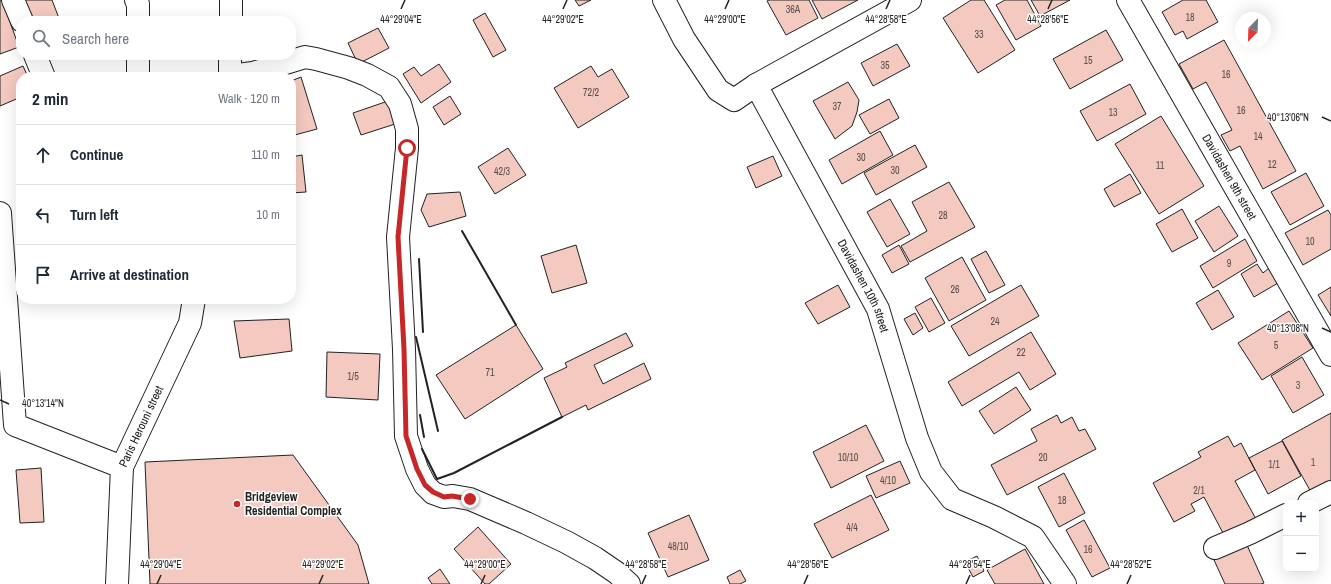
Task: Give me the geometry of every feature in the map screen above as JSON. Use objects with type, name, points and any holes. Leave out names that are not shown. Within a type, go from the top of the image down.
[{"type":"street","points":[[14,0],[20,16]]},
{"type":"street","points":[[136,0],[138,4],[138,16]]},
{"type":"street","points":[[231,0],[231,16]]},
{"type":"street","points":[[664,0],[684,39],[718,90],[734,100],[756,85],[910,0]]},
{"type":"street","name":"Davidashen 9th street","points":[[1128,0],[1331,355]]},
{"type":"street","points":[[296,60],[305,57],[316,59],[349,68],[367,75],[389,87],[400,104],[407,129],[407,148],[398,237],[404,349],[406,436],[417,469],[425,485],[433,492],[444,497],[452,496],[470,499],[566,542],[595,558],[617,573],[629,584]]},
{"type":"street","points":[[37,60],[42,72]]},
{"type":"street","points":[[138,60],[138,72]]},
{"type":"street","points":[[256,72],[295,60]]},
{"type":"street","points":[[230,69],[247,72]]},
{"type":"street","name":"Davidashen 10th street","points":[[756,85],[878,309],[917,438],[931,472],[952,499],[994,517],[1033,537],[1065,584]]},
{"type":"street","points":[[0,214],[15,425],[122,468]]},
{"type":"street","name":"Paris Herouni street","points":[[117,584],[122,468],[190,323],[193,304]]},
{"type":"street","points":[[1315,500],[1331,492]]},
{"type":"street","points":[[1215,548],[1283,516]]},
{"type":"building","points":[[0,0],[2,0],[16,39],[16,48],[0,54]]},
{"type":"building","points":[[23,0],[52,0],[58,16],[29,16]]},
{"type":"building","points":[[575,0],[591,0],[579,6]]},
{"type":"building","points":[[809,0],[818,18],[786,35],[767,1]]},
{"type":"building","points":[[812,0],[858,0],[822,19]]},
{"type":"building","points":[[971,0],[984,0],[1015,50],[978,73],[943,18]]},
{"type":"building","points":[[1005,0],[1027,0],[1041,26],[1016,40],[996,5]]},
{"type":"building","points":[[1031,0],[1070,0],[1040,16]]},
{"type":"building","points":[[1183,0],[1206,0],[1218,22],[1187,39],[1183,31],[1175,35],[1162,12]]},
{"type":"building","points":[[485,13],[506,50],[493,57],[473,20]]},
{"type":"building","points":[[378,28],[389,48],[358,64],[348,43]]},
{"type":"building","points":[[1106,30],[1123,60],[1070,89],[1053,59]]},
{"type":"building","points":[[1224,40],[1296,171],[1263,189],[1240,146],[1230,151],[1221,135],[1232,130],[1206,82],[1193,89],[1179,64]]},
{"type":"building","points":[[897,44],[910,66],[873,86],[861,63]]},
{"type":"building","points":[[439,64],[451,82],[421,103],[403,74],[414,67],[421,76]]},
{"type":"building","points":[[23,66],[26,72],[16,72],[16,99],[0,106],[0,76]]},
{"type":"building","points":[[591,66],[598,77],[612,69],[629,97],[578,128],[554,88]]},
{"type":"building","points":[[301,77],[317,129],[296,135],[296,79]]},
{"type":"building","points":[[848,82],[859,100],[857,112],[852,126],[835,139],[813,101]]},
{"type":"building","points":[[1130,84],[1146,114],[1097,141],[1080,111]]},
{"type":"building","points":[[450,96],[461,114],[444,125],[433,107]]},
{"type":"building","points":[[889,99],[899,118],[870,134],[859,115]]},
{"type":"building","points":[[388,101],[395,124],[361,135],[353,113]]},
{"type":"building","points":[[1161,116],[1204,186],[1159,214],[1115,144]]},
{"type":"building","points":[[880,131],[893,155],[842,184],[829,160]]},
{"type":"building","points":[[915,145],[927,167],[876,195],[864,173]]},
{"type":"building","points":[[508,148],[526,175],[495,194],[478,167]]},
{"type":"building","points":[[302,155],[306,192],[296,193],[296,156]]},
{"type":"building","points":[[773,156],[782,176],[756,188],[747,167]]},
{"type":"building","points":[[1306,173],[1324,206],[1290,225],[1271,192]]},
{"type":"building","points":[[1130,174],[1141,193],[1114,207],[1104,189]]},
{"type":"building","points":[[949,182],[975,227],[910,262],[901,246],[927,231],[912,202]]},
{"type":"building","points":[[460,192],[466,216],[429,227],[421,210],[427,194]]},
{"type":"building","points":[[890,199],[910,234],[887,247],[867,212]]},
{"type":"building","points":[[1219,206],[1238,236],[1214,252],[1195,221]]},
{"type":"building","points":[[1182,209],[1198,238],[1172,252],[1156,224]]},
{"type":"building","points":[[1328,210],[1331,215],[1331,249],[1303,265],[1285,233]]},
{"type":"building","points":[[1245,239],[1257,261],[1213,288],[1200,266]]},
{"type":"building","points":[[576,245],[587,283],[552,293],[541,256]]},
{"type":"building","points":[[899,245],[909,264],[892,273],[882,255]]},
{"type":"building","points":[[986,251],[1005,285],[989,293],[971,259]]},
{"type":"building","points":[[962,257],[986,300],[949,321],[925,278]]},
{"type":"building","points":[[1257,264],[1263,273],[1269,268],[1278,283],[1254,297],[1241,274]]},
{"type":"building","points":[[838,285],[850,307],[818,324],[805,303]]},
{"type":"building","points":[[1021,285],[1039,316],[969,356],[951,326]]},
{"type":"building","points":[[1331,287],[1331,316],[1318,295]]},
{"type":"building","points":[[1218,290],[1234,317],[1212,330],[1196,303]]},
{"type":"building","points":[[931,298],[945,323],[929,332],[915,307]]},
{"type":"building","points":[[1289,311],[1313,348],[1262,380],[1238,343]]},
{"type":"building","points":[[915,313],[923,328],[913,335],[904,319]]},
{"type":"building","points":[[289,319],[292,351],[240,358],[234,321]]},
{"type":"building","points":[[516,325],[543,369],[465,419],[436,375]]},
{"type":"building","points":[[1031,332],[1056,374],[1030,390],[1019,372],[962,406],[948,382]]},
{"type":"building","points":[[626,333],[633,346],[594,365],[603,384],[644,363],[651,379],[588,410],[586,405],[562,417],[544,378],[567,367],[565,363]]},
{"type":"building","points":[[327,352],[380,354],[378,400],[326,397]]},
{"type":"building","points":[[1302,357],[1324,395],[1293,413],[1271,376]]},
{"type":"building","points":[[1016,387],[1031,410],[994,434],[979,411]]},
{"type":"building","points":[[1331,413],[1331,484],[1312,494],[1282,440]]},
{"type":"building","points":[[1057,415],[1061,423],[1072,417],[1079,431],[1085,429],[1096,449],[1007,495],[991,465],[1037,441],[1031,429]]},
{"type":"building","points":[[866,425],[884,461],[831,488],[813,452]]},
{"type":"building","points":[[1228,436],[1234,447],[1241,443],[1255,470],[1235,481],[1256,519],[1224,535],[1204,497],[1191,504],[1195,511],[1174,522],[1153,483],[1201,457],[1198,452]]},
{"type":"building","points":[[1282,441],[1301,476],[1268,494],[1249,458]]},
{"type":"building","name":"Bridgeview Residential Complex","points":[[293,455],[358,545],[369,584],[150,584],[145,462]]},
{"type":"building","points":[[900,461],[910,483],[876,498],[866,476]]},
{"type":"building","points":[[41,468],[44,522],[20,523],[16,470]]},
{"type":"building","points":[[1064,473],[1085,513],[1059,527],[1038,487]]},
{"type":"building","points":[[871,495],[889,530],[832,558],[814,524]]},
{"type":"building","points":[[689,515],[709,560],[668,577],[648,533]]},
{"type":"building","points":[[1084,520],[1110,568],[1092,577],[1066,530]]},
{"type":"building","points":[[478,527],[511,564],[489,584],[485,584],[454,549]]},
{"type":"building","points":[[1247,545],[1264,583],[1225,584],[1214,560]]},
{"type":"building","points":[[1025,549],[1044,584],[995,584],[987,570]]},
{"type":"building","points":[[977,556],[984,571],[973,577],[965,562]]},
{"type":"building","points":[[440,569],[450,584],[432,584],[428,578]]},
{"type":"building","points":[[740,570],[746,581],[740,584],[730,584],[727,577]]},
{"type":"wall","points":[[462,231],[516,325]]},
{"type":"wall","points":[[419,259],[423,332]]},
{"type":"wall","points":[[416,337],[438,431]]},
{"type":"wall","points":[[420,415],[424,437]]},
{"type":"wall","points":[[422,449],[437,479],[454,473],[562,417]]},
{"type":"place","name":"Bridgeview Residential Complex","points":[[237,504]]},
{"type":"route","points":[[407,148],[398,237],[402,298],[406,436],[417,469],[425,485],[433,492],[444,497],[452,496],[470,499]]}]
